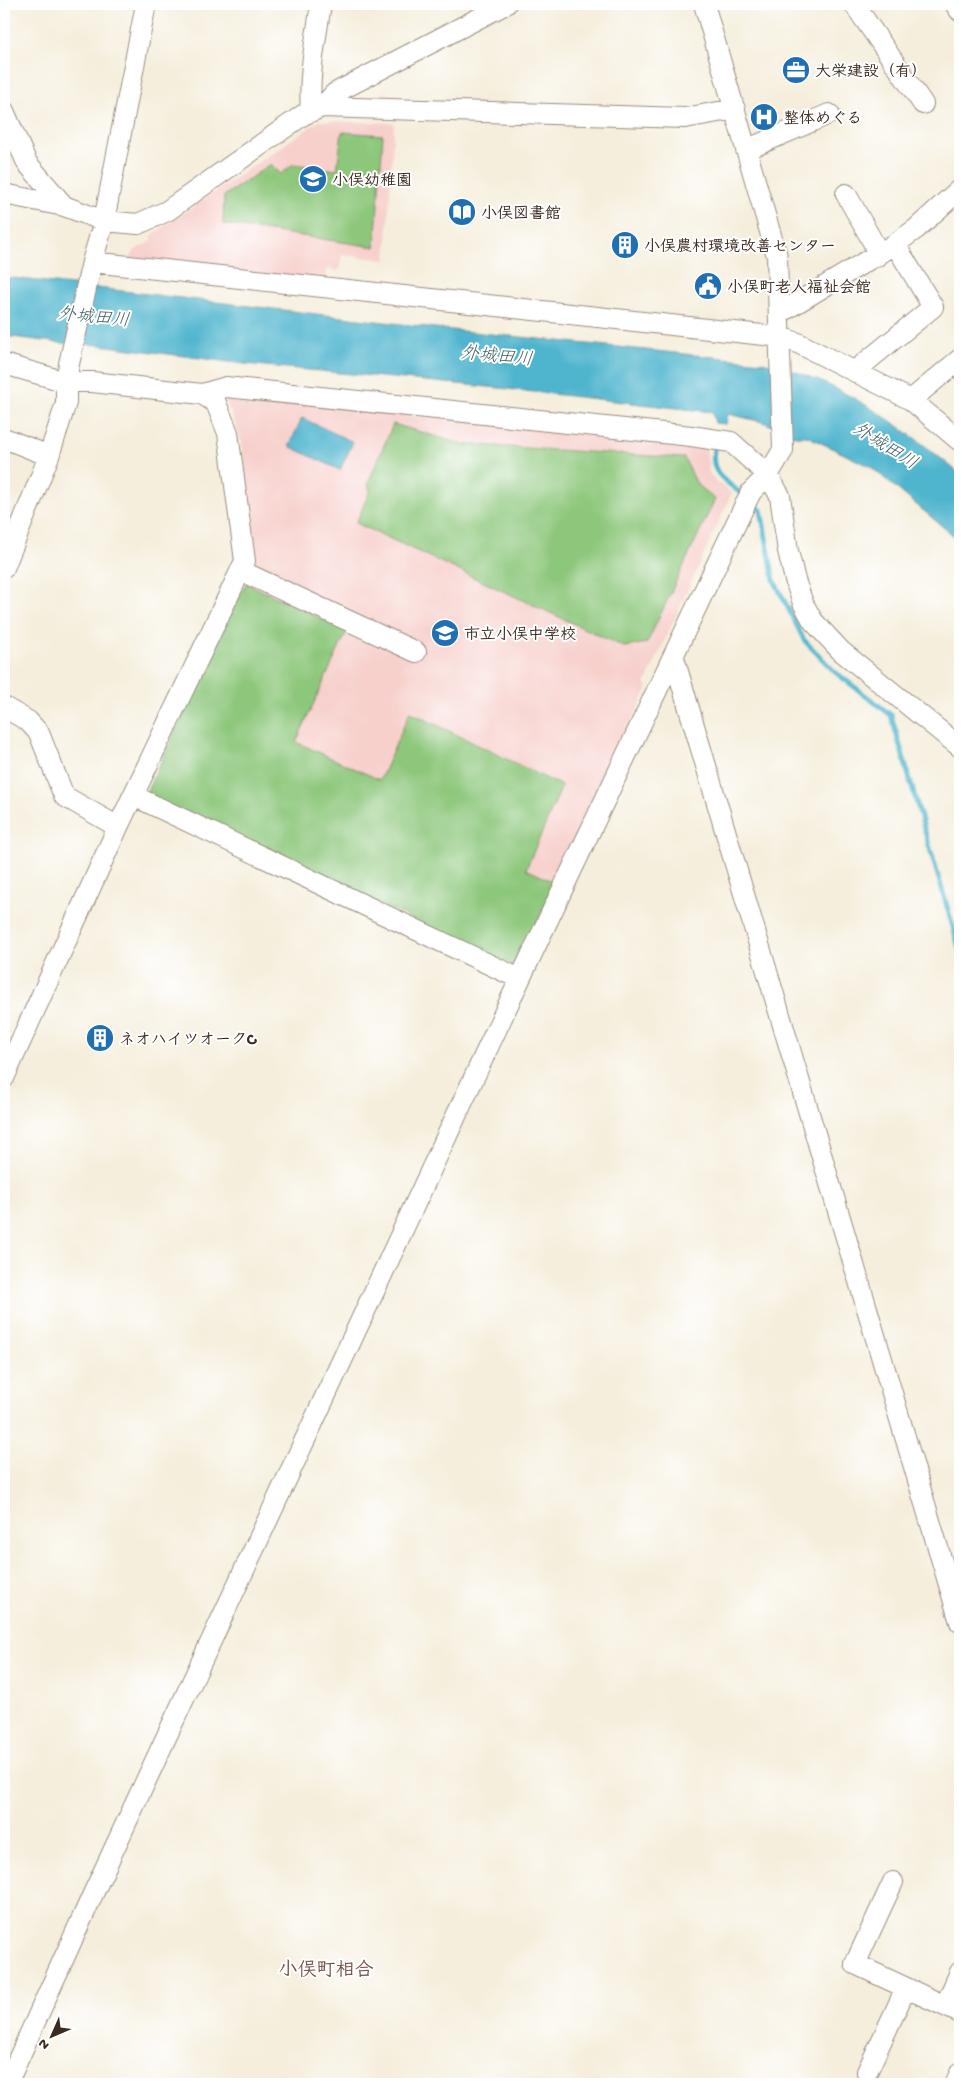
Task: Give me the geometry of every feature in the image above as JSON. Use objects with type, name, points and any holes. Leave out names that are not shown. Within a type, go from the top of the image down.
[{"type":"street","points":[[4,568],[49,456],[75,377],[91,266],[104,221],[146,4]]},
{"type":"street","points":[[316,108],[310,96],[314,49],[321,4]]},
{"type":"street","points":[[4,194],[64,206],[104,221],[138,224],[167,211],[336,93],[506,4]]},
{"type":"street","points":[[7,2084],[93,1894],[520,979],[674,658],[747,499],[768,475],[783,450],[777,256],[704,4]]},
{"type":"street","points":[[854,4],[923,104]]},
{"type":"street","points":[[955,4],[960,11]]},
{"type":"street","points":[[316,108],[686,118],[735,109]]},
{"type":"street","points":[[4,111],[27,163],[64,206]]},
{"type":"street","points":[[746,150],[829,114]]},
{"type":"street","points":[[846,194],[874,244],[876,257]]},
{"type":"street","points":[[780,313],[876,257],[957,198]]},
{"type":"street","points":[[855,371],[932,307],[895,244]]},
{"type":"street","points":[[91,266],[781,343],[855,371],[910,400],[960,441]]},
{"type":"street","points":[[910,400],[960,359]]},
{"type":"street","points":[[4,364],[75,377],[202,394],[226,387],[730,442],[768,475],[780,496],[788,551],[795,580],[802,603],[813,621],[841,651],[960,747]]},
{"type":"street","points":[[4,1078],[118,827],[245,562],[228,433],[216,403],[202,394]]},
{"type":"street","points":[[4,438],[49,456]]},
{"type":"street","points":[[241,571],[416,652]]},
{"type":"street","points":[[674,658],[960,1622]]},
{"type":"street","points":[[4,707],[28,721],[39,733],[64,796],[118,827]]},
{"type":"street","points":[[134,796],[520,979]]},
{"type":"street","points":[[893,1882],[855,1964],[953,2010],[960,1972]]},
{"type":"street","points":[[867,2072],[906,1988]]},
{"type":"street","points":[[955,2084],[960,2073]]},
{"type":"shaded area","name":"小俣幼稚園","points":[[319,121],[394,123],[386,260],[342,255],[339,271],[327,268],[325,282],[129,260],[135,250],[152,241],[152,235]]},
{"type":"shaded area","name":"市立小俣中学校","points":[[230,395],[403,410],[404,417],[420,416],[706,446],[709,473],[717,482],[732,493],[645,684],[648,687],[518,962],[145,795],[254,567],[242,443],[226,400]]},
{"type":"green space","points":[[342,132],[383,135],[375,247],[223,224],[224,196],[271,164],[281,174],[293,164],[337,170]]},
{"type":"green space","points":[[393,424],[462,444],[684,458],[697,484],[715,499],[647,643],[624,647],[356,523],[370,491],[368,483]]},
{"type":"green space","points":[[246,583],[347,631],[296,742],[380,780],[410,712],[562,786],[526,869],[556,883],[518,962],[511,965],[145,795]]},
{"type":"water","name":"外城田川","points":[[4,277],[452,330],[762,362],[817,380],[867,406],[915,438],[960,474],[960,541],[871,467],[807,436],[795,436],[763,422],[728,414],[726,424],[715,423],[712,412],[499,388],[245,364],[100,345],[61,343],[4,336]]},
{"type":"water","points":[[302,418],[353,442],[340,470],[289,446]]},
{"type":"waterway","points":[[715,444],[714,462],[719,475],[744,496]]},
{"type":"waterway","points":[[751,502],[761,510],[774,580],[804,640],[835,672],[891,715],[960,951]]},
{"type":"place","name":"大栄建設（有）","points":[[796,70]]},
{"type":"place","name":"整体めぐる","points":[[764,117]]},
{"type":"place","name":"小俣幼稚園","points":[[313,179]]},
{"type":"place","name":"小俣図書館","points":[[462,212]]},
{"type":"place","name":"小俣農村環境改善センター","points":[[625,245]]},
{"type":"place","name":"小俣町老人福祉会館","points":[[708,286]]},
{"type":"place","name":"市立小俣中学校","points":[[445,633]]},
{"type":"place","name":"ネオハイツオークC","points":[[100,1038]]},
{"type":"district","name":"小俣町相合","points":[[326,1968]]}]
